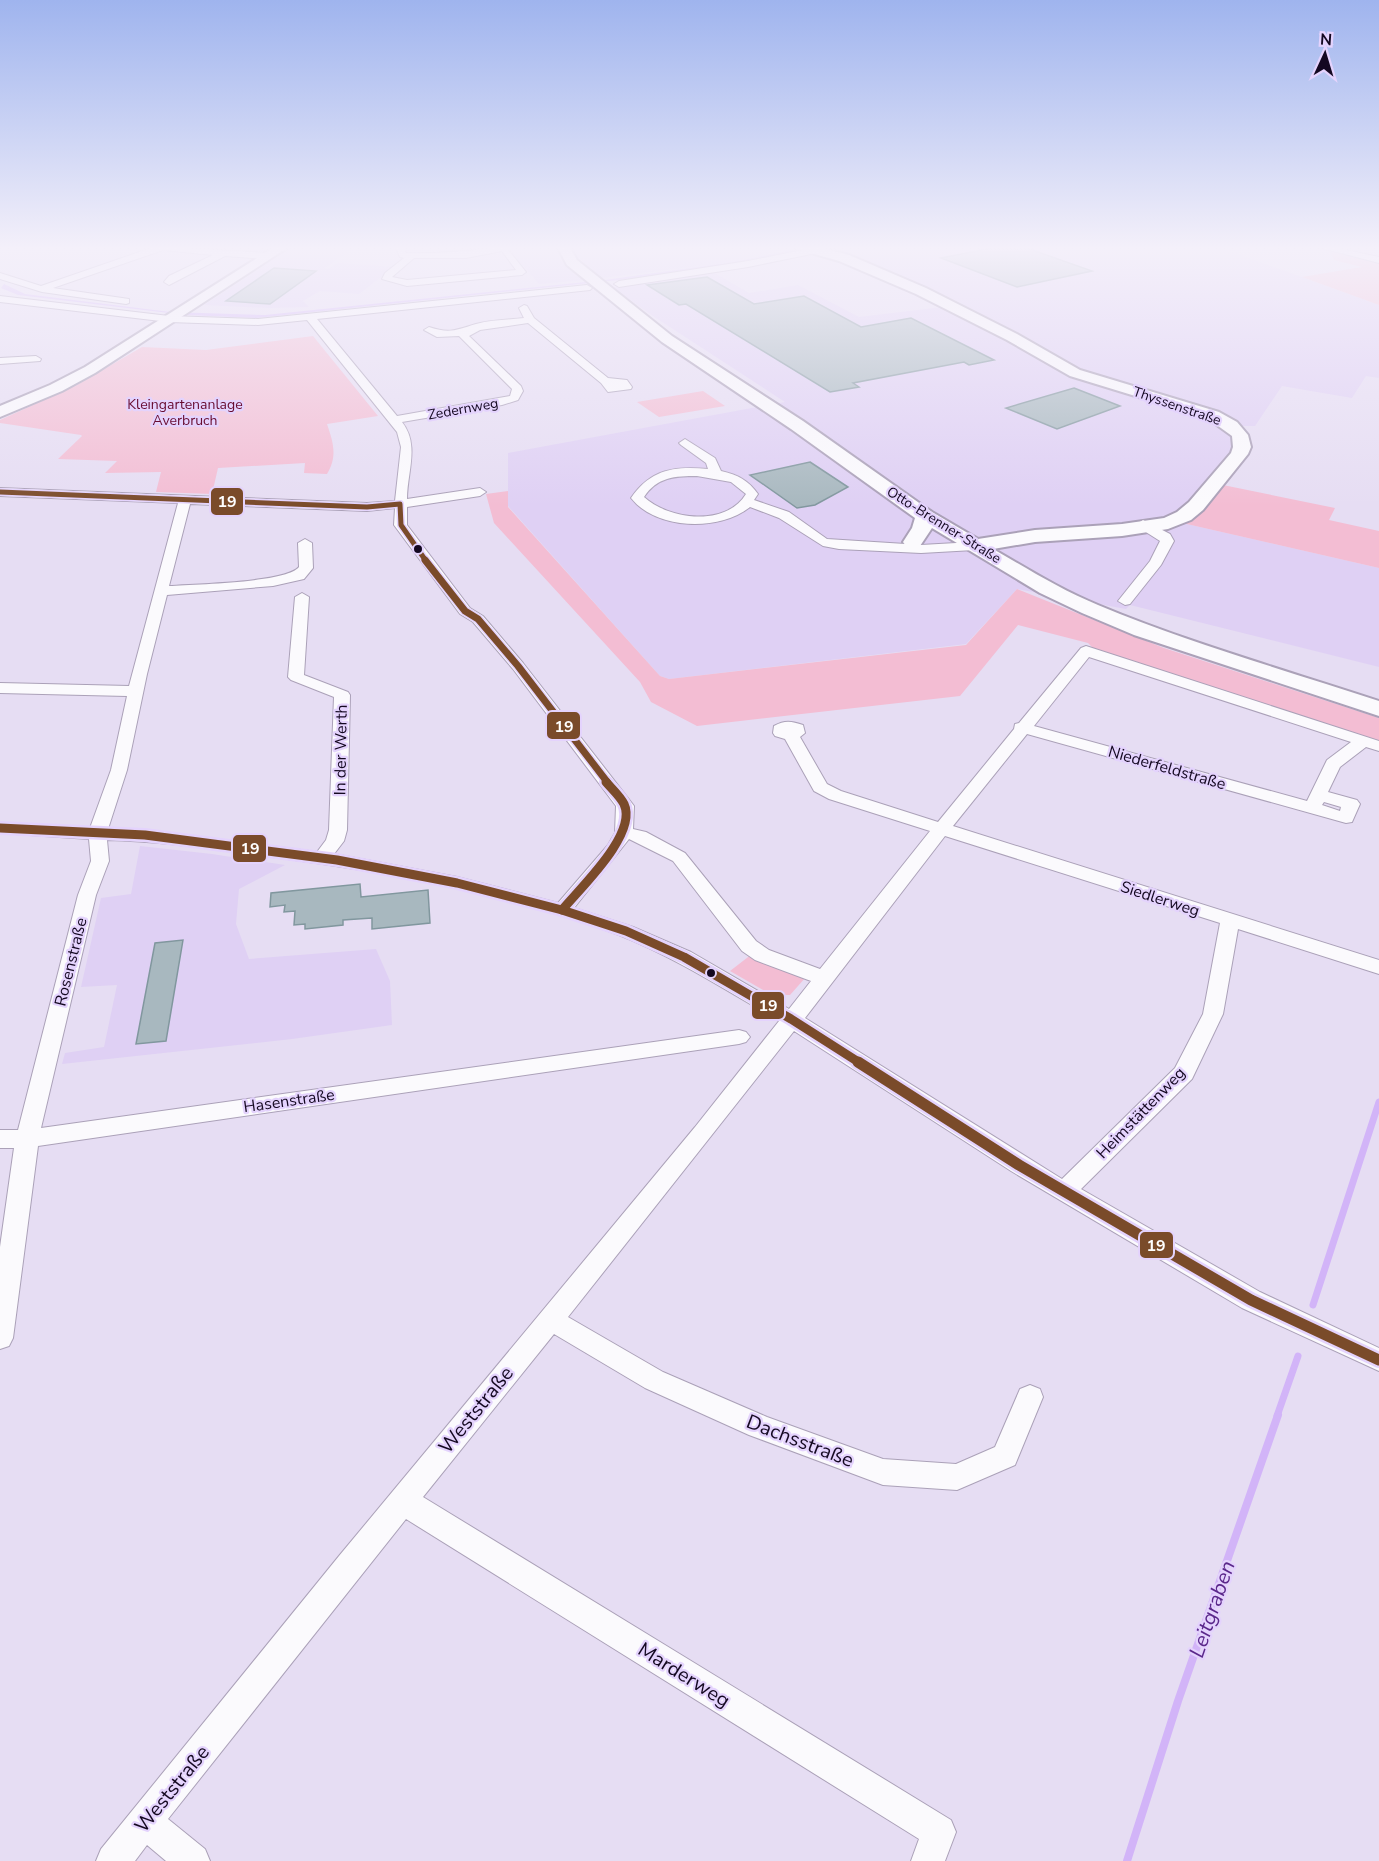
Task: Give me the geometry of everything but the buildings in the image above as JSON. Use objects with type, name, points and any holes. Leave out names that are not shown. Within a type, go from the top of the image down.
[{"type":"main road","points":[[0,412],[56,388],[90,370],[147,333]]},
{"type":"main road","name":"Otto-Brenner-Straße","points":[[659,333],[797,425],[925,516],[1011,568],[1089,609],[1142,630],[1379,709]]},
{"type":"main road","name":"Thyssenstraße","points":[[966,542],[1145,526],[1184,516],[1196,506],[1242,448],[1240,435],[1226,422],[1213,415],[1075,372],[1004,333]]},
{"type":"main road","points":[[904,544],[920,532],[925,516]]},
{"type":"main road","name":"Thyssenstraße","points":[[966,542],[1145,526]]},
{"type":"main road","points":[[1011,568],[1006,553],[1018,539]]},
{"type":"street","points":[[323,333],[403,431],[407,447],[400,504],[401,525],[465,611],[477,619],[518,666],[625,806],[624,834],[615,848],[562,910]]},
{"type":"street","points":[[435,333],[464,333]]},
{"type":"street","name":"Zedernweg","points":[[394,420],[498,403],[511,399],[517,394],[517,388],[463,337],[464,333]]},
{"type":"street","points":[[545,333],[623,400]]},
{"type":"street","points":[[0,361],[36,359]]},
{"type":"street","points":[[686,443],[711,461],[716,473]]},
{"type":"street","points":[[687,472],[716,473],[734,478],[747,485],[752,494],[750,503],[741,510],[726,515],[689,519],[654,512],[643,506],[637,498],[646,482],[660,476],[687,472]]},
{"type":"street","points":[[0,492],[367,507],[480,492]]},
{"type":"street","name":"Rosenstraße","points":[[0,1338],[27,1139],[87,895],[100,861],[97,834],[120,770],[135,691],[185,499]]},
{"type":"street","points":[[750,503],[784,515],[823,542],[854,546],[904,544],[921,549],[966,542]]},
{"type":"street","points":[[1125,601],[1156,562],[1167,542],[1165,537],[1145,526]]},
{"type":"street","points":[[160,591],[273,582],[299,576],[306,568],[305,543]]},
{"type":"street","name":"In der Werth","points":[[302,597],[296,677],[342,695],[338,830],[334,841],[322,858]]},
{"type":"street","name":"Weststraße","points":[[113,1861],[703,1133],[790,1019],[1022,727],[1086,651]]},
{"type":"street","name":"Niederfeldstraße","points":[[1086,651],[1371,744]]},
{"type":"street","points":[[0,688],[135,691]]},
{"type":"street","name":"Niederfeldstraße","points":[[1022,727],[1315,801],[1333,764],[1371,744]]},
{"type":"street","name":"Siedlerweg","points":[[791,735],[820,787],[835,795],[1379,967]]},
{"type":"street","points":[[0,828],[145,835],[322,858],[457,883],[562,910],[626,931],[684,957],[790,1019],[1019,1165],[1251,1300],[1379,1359]]},
{"type":"street","points":[[624,834],[640,836],[679,857],[749,946],[762,955],[823,978]]},
{"type":"street","name":"Heimstättenweg","points":[[1064,1191],[1184,1073],[1213,1014],[1230,921]]},
{"type":"street","name":"Hasenstraße","points":[[0,1139],[27,1139],[579,1051],[739,1037]]},
{"type":"street","name":"Dachsstraße","points":[[550,1319],[654,1380],[759,1426],[883,1472],[957,1477],[1005,1456],[1030,1397]]},
{"type":"street","name":"Marderweg","points":[[403,1501],[939,1832],[928,1861]]},
{"type":"street","points":[[146,1822],[193,1861]]},
{"type":"shaded area","points":[[679,333],[1379,333],[1379,378],[1366,376],[1352,398],[1282,386],[1255,426],[1231,426],[1241,447],[1178,522],[1379,568],[1379,667],[1130,605],[1126,609],[1017,589],[966,644],[669,679],[660,676],[508,506],[508,453],[785,402]]},
{"type":"shaded area","points":[[140,846],[285,865],[239,889],[236,924],[249,959],[376,949],[390,981],[392,1025],[292,1039],[62,1064],[65,1053],[104,1047],[117,985],[81,987],[101,898],[131,894]]},
{"type":"green space","name":"Kleingartenanlage Averbruch","points":[[313,336],[378,416],[327,424],[333,443],[333,455],[327,474],[304,473],[305,463],[218,468],[212,494],[156,492],[161,472],[105,473],[117,461],[58,459],[81,435],[0,423],[0,420],[77,385],[142,347],[206,350]]},
{"type":"green space","points":[[703,391],[725,406],[659,417],[637,402]]},
{"type":"green space","points":[[1218,484],[1335,508],[1329,520],[1379,531],[1379,568],[1178,522]]},
{"type":"green space","points":[[508,491],[508,507],[660,676],[669,679],[966,645],[1017,589],[1164,648],[1379,718],[1379,741],[1095,650],[1088,643],[1018,625],[960,696],[697,726],[651,702],[640,682],[494,523],[486,494]]},
{"type":"green space","points":[[752,954],[806,977],[790,995],[772,995],[730,971]]},
{"type":"waterway","name":"Leitgraben","points":[[1313,1305],[1379,1102]]},
{"type":"waterway","name":"Leitgraben","points":[[1277,1416],[1298,1356]]},
{"type":"waterway","name":"Leitgraben","points":[[1127,1861],[1178,1701],[1278,1415]]},
{"type":"transit line","name":"19","points":[[0,492],[367,507],[400,504],[401,525],[428,564],[465,611],[478,619],[518,666],[625,806],[624,833],[615,848],[562,910]]},
{"type":"transit line","name":"19","points":[[0,828],[145,835],[337,860],[457,883],[562,910],[626,931],[684,957],[791,1019],[1019,1165],[1251,1300],[1379,1360]]}]
